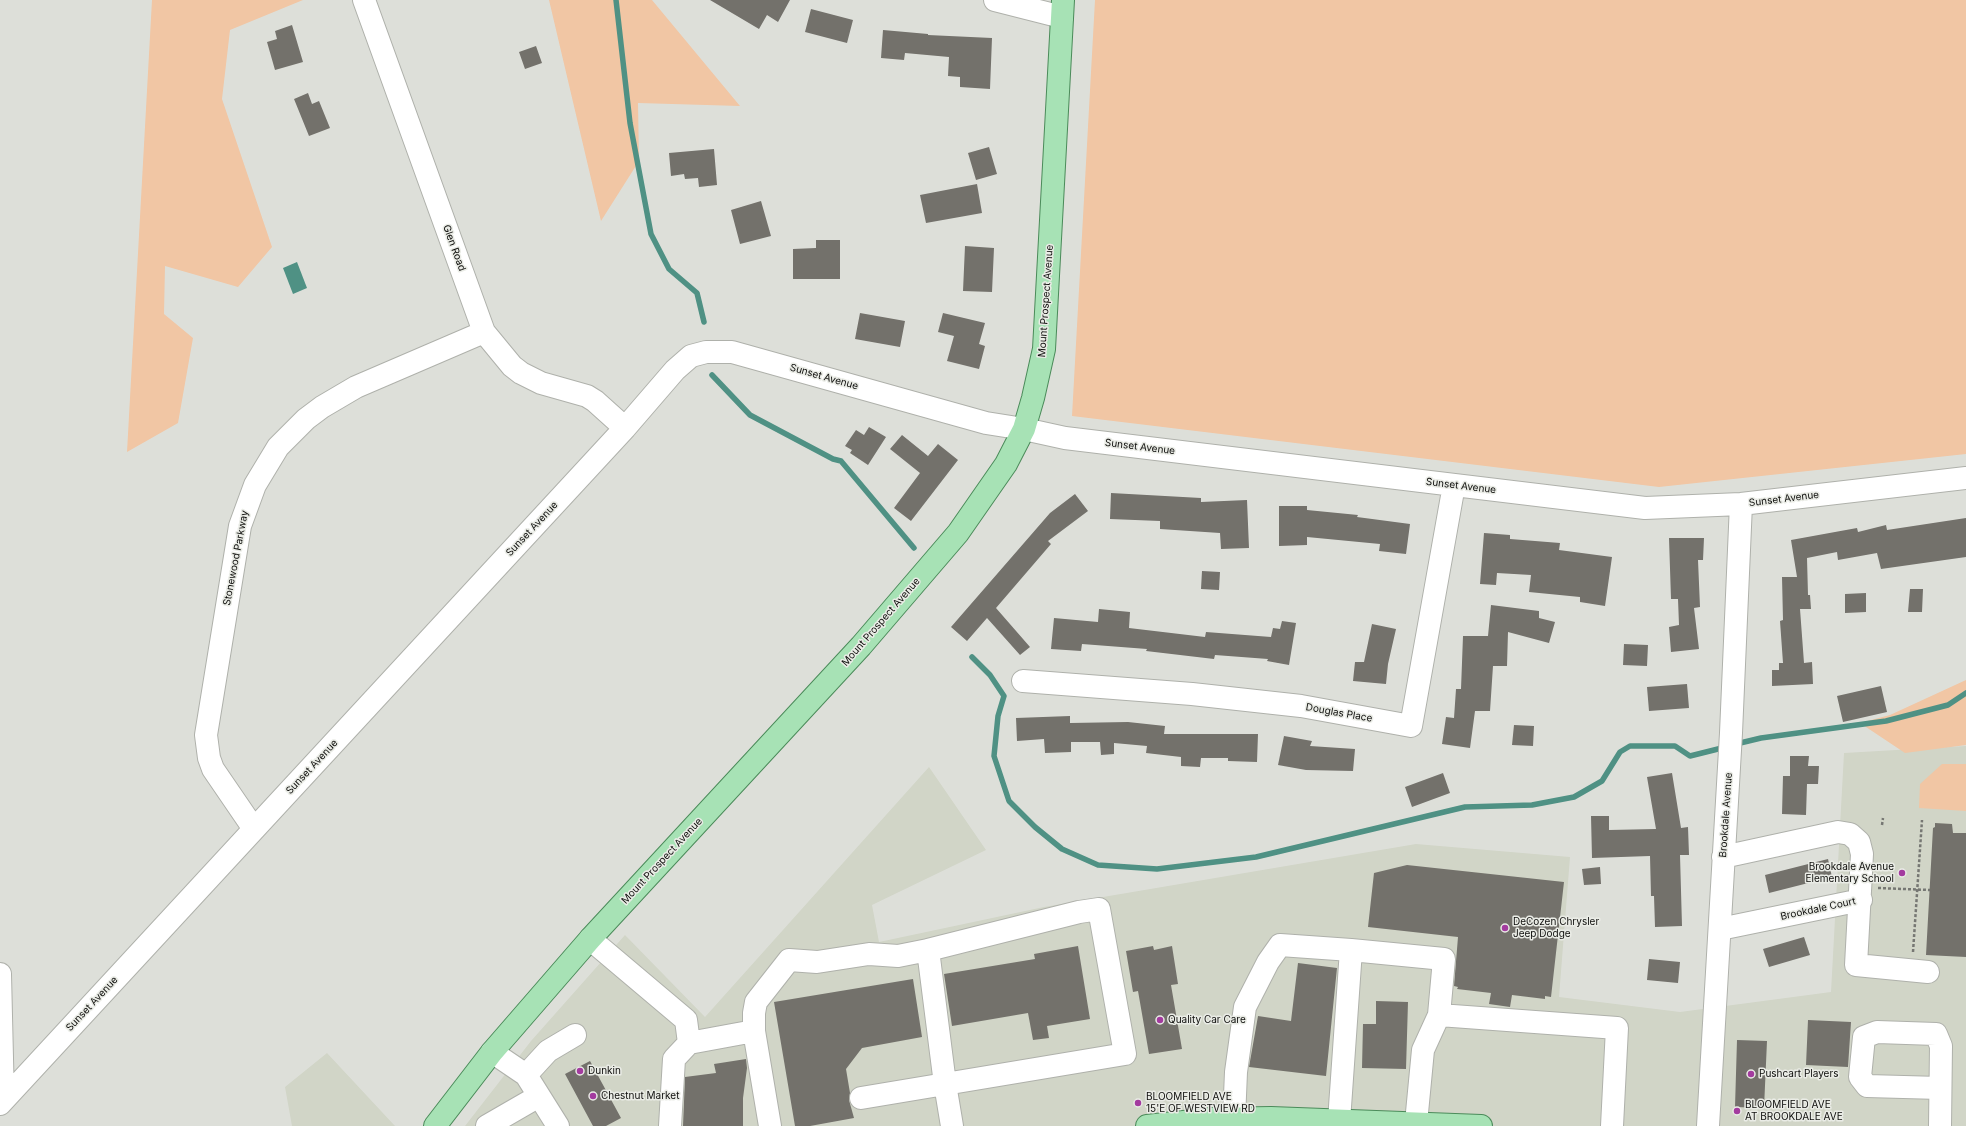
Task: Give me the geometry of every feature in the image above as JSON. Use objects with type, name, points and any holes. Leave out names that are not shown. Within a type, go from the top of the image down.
[{"type":"main road","name":"Mount Prospect Avenue","points":[[435,1126],[492,1052],[590,939],[867,640],[958,533],[1006,464],[1024,429],[1044,349],[1063,8]]},
{"type":"main road","points":[[1147,1126],[1211,1119],[1292,1122],[1339,1121],[1481,1126]]},
{"type":"street","name":"Glen Road","points":[[364,0],[484,332],[512,366],[521,373],[541,384],[587,396],[595,401],[625,428]]},
{"type":"street","points":[[995,0],[1063,8]]},
{"type":"street","name":"Stonewood Parkway","points":[[254,829],[213,769],[208,753],[206,735],[240,526],[255,485],[278,447],[301,423],[322,407],[356,387],[484,332]]},
{"type":"street","name":"Sunset Avenue","points":[[2,1102],[625,428],[675,370],[691,356],[706,352],[720,351],[754,358],[986,423],[1065,438],[1645,508],[1740,504],[1966,478]]},
{"type":"street","name":"Douglas Place","points":[[1023,681],[1192,694],[1301,706],[1412,726],[1454,485]]},
{"type":"street","name":"Brookdale Avenue","points":[[1708,1126],[1731,733],[1740,504]]},
{"type":"street","name":"Brookdale Court","points":[[1720,929],[1860,900],[1862,848],[1859,842],[1850,834],[1838,832],[1723,857]]},
{"type":"street","points":[[1860,900],[1856,965],[1921,965]]},
{"type":"street","points":[[770,1126],[754,1031],[754,1013],[756,1002],[789,960],[817,962],[869,954],[898,956],[928,950],[1079,912],[1099,909],[1125,1054],[861,1098]]},
{"type":"street","points":[[590,939],[686,1020],[689,1042]]},
{"type":"street","points":[[1234,1119],[1236,1072],[1245,1007],[1268,962],[1280,945],[1444,959],[1440,1016],[1423,1050],[1416,1123]]},
{"type":"street","points":[[928,950],[945,1084],[952,1126]]},
{"type":"street","points":[[1339,1121],[1351,950]]},
{"type":"street","points":[[0,974],[2,1102]]},
{"type":"street","points":[[1440,1016],[1617,1028],[1612,1126]]},
{"type":"street","points":[[670,1126],[674,1059],[689,1042],[754,1031]]},
{"type":"street","points":[[526,1074],[548,1051],[575,1035]]},
{"type":"street","points":[[492,1052],[526,1074],[558,1126]]},
{"type":"street","points":[[1940,1088],[1940,1126]]},
{"type":"street","points":[[487,1126],[539,1096]]},
{"type":"path","points":[[1882,825],[1883,818]]},
{"type":"path","points":[[1921,965],[1917,890],[1922,820]]},
{"type":"path","points":[[1886,889],[1930,890]]},
{"type":"shaded area","points":[[152,0],[303,0],[230,30],[222,99],[272,247],[238,287],[165,266],[164,314],[193,338],[178,423],[127,452]]},
{"type":"shaded area","points":[[549,0],[652,0],[740,106],[638,103],[639,161],[601,221]]},
{"type":"shaded area","points":[[1095,0],[1966,0],[1966,454],[1659,487],[1072,416]]},
{"type":"shaded area","points":[[1966,680],[1966,745],[1905,753],[1860,723],[1890,715]]},
{"type":"shaded area","points":[[1966,746],[1966,1126],[465,1126],[531,1041],[625,935],[705,1017],[929,767],[986,850],[872,905],[879,942],[1044,907],[1416,844],[1570,857],[1559,997],[1680,1012],[1831,992],[1844,753]]},
{"type":"shaded area","points":[[1942,764],[1966,764],[1966,811],[1919,808],[1920,784]]},
{"type":"shaded area","points":[[327,1053],[395,1126],[292,1126],[285,1087]]},
{"type":"water","points":[[297,262],[307,288],[293,294],[283,268]]},
{"type":"building","points":[[710,0],[790,0],[778,22],[767,15],[759,29]]},
{"type":"building","points":[[811,9],[853,20],[847,43],[805,32]]},
{"type":"building","points":[[292,25],[303,62],[275,70],[267,42],[277,39],[275,31]]},
{"type":"building","points":[[883,30],[928,35],[992,38],[990,89],[960,87],[960,77],[948,76],[949,57],[905,53],[904,60],[881,58]]},
{"type":"building","points":[[536,46],[542,63],[525,69],[519,52]]},
{"type":"building","points":[[308,93],[312,104],[319,101],[330,128],[309,136],[294,99]]},
{"type":"building","points":[[989,147],[997,174],[976,180],[968,153]]},
{"type":"building","points":[[714,149],[717,185],[699,187],[698,178],[685,179],[684,174],[671,176],[669,153]]},
{"type":"building","points":[[977,184],[982,213],[926,223],[920,195]]},
{"type":"building","points":[[761,201],[771,236],[740,244],[731,210]]},
{"type":"building","points":[[816,240],[840,240],[840,279],[793,279],[793,249],[816,248]]},
{"type":"building","points":[[965,246],[994,248],[992,292],[963,291]]},
{"type":"building","points":[[860,313],[905,321],[900,347],[855,339]]},
{"type":"building","points":[[943,313],[985,323],[979,344],[985,346],[979,369],[947,361],[954,336],[938,332]]},
{"type":"building","points":[[869,427],[886,437],[868,465],[850,453],[852,450],[845,446],[856,430],[864,435]]},
{"type":"building","points":[[902,435],[928,456],[938,444],[958,460],[911,521],[894,508],[920,473],[890,449]]},
{"type":"building","points":[[1111,493],[1201,498],[1201,502],[1247,500],[1249,548],[1221,549],[1220,533],[1160,529],[1160,521],[1110,519]]},
{"type":"building","points":[[1075,494],[1088,511],[1048,541],[1051,544],[996,608],[1030,647],[1020,655],[987,618],[967,641],[951,627],[1050,513]]},
{"type":"building","points":[[1279,506],[1307,506],[1307,510],[1358,515],[1357,517],[1410,524],[1406,554],[1379,551],[1380,544],[1307,537],[1307,545],[1279,546]]},
{"type":"building","points":[[1966,518],[1966,557],[1881,569],[1877,553],[1838,560],[1837,552],[1807,558],[1808,595],[1810,595],[1811,609],[1800,609],[1804,663],[1812,662],[1813,684],[1772,686],[1772,670],[1779,670],[1779,663],[1783,663],[1780,621],[1783,620],[1782,577],[1797,577],[1791,540],[1857,528],[1858,532],[1886,525],[1887,530]]},
{"type":"building","points":[[1484,533],[1510,535],[1510,539],[1560,543],[1559,550],[1612,557],[1605,606],[1580,602],[1580,597],[1529,592],[1531,575],[1497,573],[1496,585],[1480,584]]},
{"type":"building","points":[[1669,538],[1704,538],[1703,560],[1698,560],[1700,607],[1694,608],[1699,649],[1671,652],[1669,627],[1679,625],[1678,599],[1671,599]]},
{"type":"building","points":[[1202,571],[1220,572],[1219,590],[1201,589]]},
{"type":"building","points":[[1910,589],[1923,589],[1922,612],[1908,612]]},
{"type":"building","points":[[1866,593],[1866,612],[1845,613],[1845,594]]},
{"type":"building","points":[[1491,605],[1539,611],[1539,618],[1555,622],[1549,643],[1508,632],[1507,666],[1493,666],[1490,711],[1475,711],[1470,748],[1442,744],[1446,717],[1454,718],[1456,689],[1461,689],[1463,636],[1488,636]]},
{"type":"building","points":[[1099,609],[1130,612],[1129,628],[1205,637],[1206,632],[1271,637],[1273,628],[1280,629],[1282,621],[1296,623],[1289,665],[1267,661],[1268,659],[1215,655],[1214,659],[1146,651],[1147,649],[1082,644],[1081,651],[1051,649],[1054,618],[1098,622]]},
{"type":"building","points":[[1372,624],[1396,629],[1388,664],[1386,684],[1353,681],[1355,662],[1364,662]]},
{"type":"building","points":[[1624,644],[1648,645],[1647,666],[1623,665]]},
{"type":"building","points":[[1687,684],[1689,708],[1649,711],[1647,687]]},
{"type":"building","points":[[1881,686],[1887,712],[1843,722],[1837,696]]},
{"type":"building","points":[[1070,716],[1070,723],[1128,722],[1165,726],[1164,734],[1258,734],[1257,762],[1228,761],[1228,758],[1201,758],[1200,767],[1181,766],[1181,757],[1146,753],[1147,746],[1114,743],[1114,754],[1101,755],[1100,742],[1071,742],[1071,752],[1045,753],[1044,739],[1017,741],[1016,718]]},
{"type":"building","points":[[1514,725],[1534,726],[1533,746],[1512,745]]},
{"type":"building","points":[[1284,736],[1312,741],[1310,746],[1355,749],[1353,771],[1306,770],[1278,765]]},
{"type":"building","points":[[1790,756],[1809,756],[1808,766],[1819,766],[1818,784],[1807,784],[1806,815],[1782,814],[1783,776],[1790,776]]},
{"type":"building","points":[[1443,773],[1450,793],[1412,807],[1405,787]]},
{"type":"building","points":[[1672,773],[1681,828],[1688,827],[1689,855],[1680,855],[1682,926],[1655,927],[1654,896],[1651,896],[1650,856],[1592,858],[1591,816],[1609,816],[1609,830],[1656,829],[1647,777]]},
{"type":"building","points":[[1935,823],[1952,824],[1953,833],[1966,833],[1966,957],[1926,955],[1933,828],[1935,827]]},
{"type":"building","points":[[1828,859],[1832,877],[1769,893],[1765,875]]},
{"type":"building","points":[[1407,865],[1564,882],[1551,997],[1545,996],[1545,999],[1512,995],[1510,1007],[1489,1004],[1491,993],[1457,989],[1458,987],[1454,986],[1458,937],[1368,927],[1374,873]]},
{"type":"building","points":[[1600,867],[1601,884],[1584,885],[1582,869]]},
{"type":"building","points":[[1804,937],[1810,955],[1769,967],[1763,949]]},
{"type":"building","points":[[1078,946],[1090,1019],[1047,1026],[1049,1038],[1033,1040],[1028,1013],[952,1026],[944,974],[1035,959],[1034,954]]},
{"type":"building","name":"Quality Car Care","points":[[1153,946],[1154,950],[1172,946],[1178,984],[1171,985],[1182,1049],[1149,1054],[1138,991],[1133,992],[1126,951]]},
{"type":"building","points":[[1649,959],[1680,962],[1678,983],[1647,980]]},
{"type":"building","points":[[1298,963],[1337,968],[1326,1076],[1249,1067],[1258,1016],[1291,1021]]},
{"type":"building","points":[[913,979],[922,1037],[862,1048],[846,1069],[850,1093],[849,1100],[854,1118],[810,1126],[795,1126],[774,1002]]},
{"type":"building","points":[[1376,1001],[1408,1002],[1406,1069],[1362,1068],[1363,1024],[1376,1024]]},
{"type":"building","points":[[1808,1020],[1851,1022],[1848,1067],[1806,1065]]},
{"type":"building","name":"Pushcart Players","points":[[1737,1040],[1767,1041],[1764,1108],[1735,1107]]},
{"type":"building","points":[[746,1059],[747,1068],[743,1098],[743,1126],[683,1126],[685,1077],[716,1073],[714,1064]]},
{"type":"building","name":"Chestnut Market","points":[[590,1061],[621,1118],[606,1126],[593,1126],[565,1074]]},
{"type":"waterway","points":[[616,0],[630,123],[651,234],[669,269],[697,293],[704,322]]},
{"type":"waterway","points":[[712,375],[750,415],[833,459],[841,461],[914,548]]},
{"type":"waterway","points":[[972,657],[990,675],[1004,696],[998,716],[994,756],[1009,801],[1035,827],[1062,849],[1098,865],[1157,869],[1256,857],[1465,807],[1532,805],[1574,797],[1602,781],[1620,752],[1630,746],[1675,746],[1690,756],[1726,747]]},
{"type":"waterway","points":[[1736,744],[1761,738],[1886,721],[1948,705],[1966,693]]},
{"type":"place","name":"Brookdale Avenue Elementary School","points":[[1902,873]]},
{"type":"place","name":"DeCozen Chrysler Jeep Dodge","points":[[1505,928]]},
{"type":"place","name":"Quality Car Care","points":[[1160,1020]]},
{"type":"place","name":"Dunkin","points":[[580,1071]]},
{"type":"place","name":"Pushcart Players","points":[[1751,1074]]},
{"type":"place","name":"Chestnut Market","points":[[593,1096]]},
{"type":"place","name":"BLOOMFIELD AVE 15'E OF WESTVIEW RD","points":[[1138,1103]]},
{"type":"place","name":"BLOOMFIELD AVE AT BROOKDALE AVE","points":[[1737,1111]]}]
